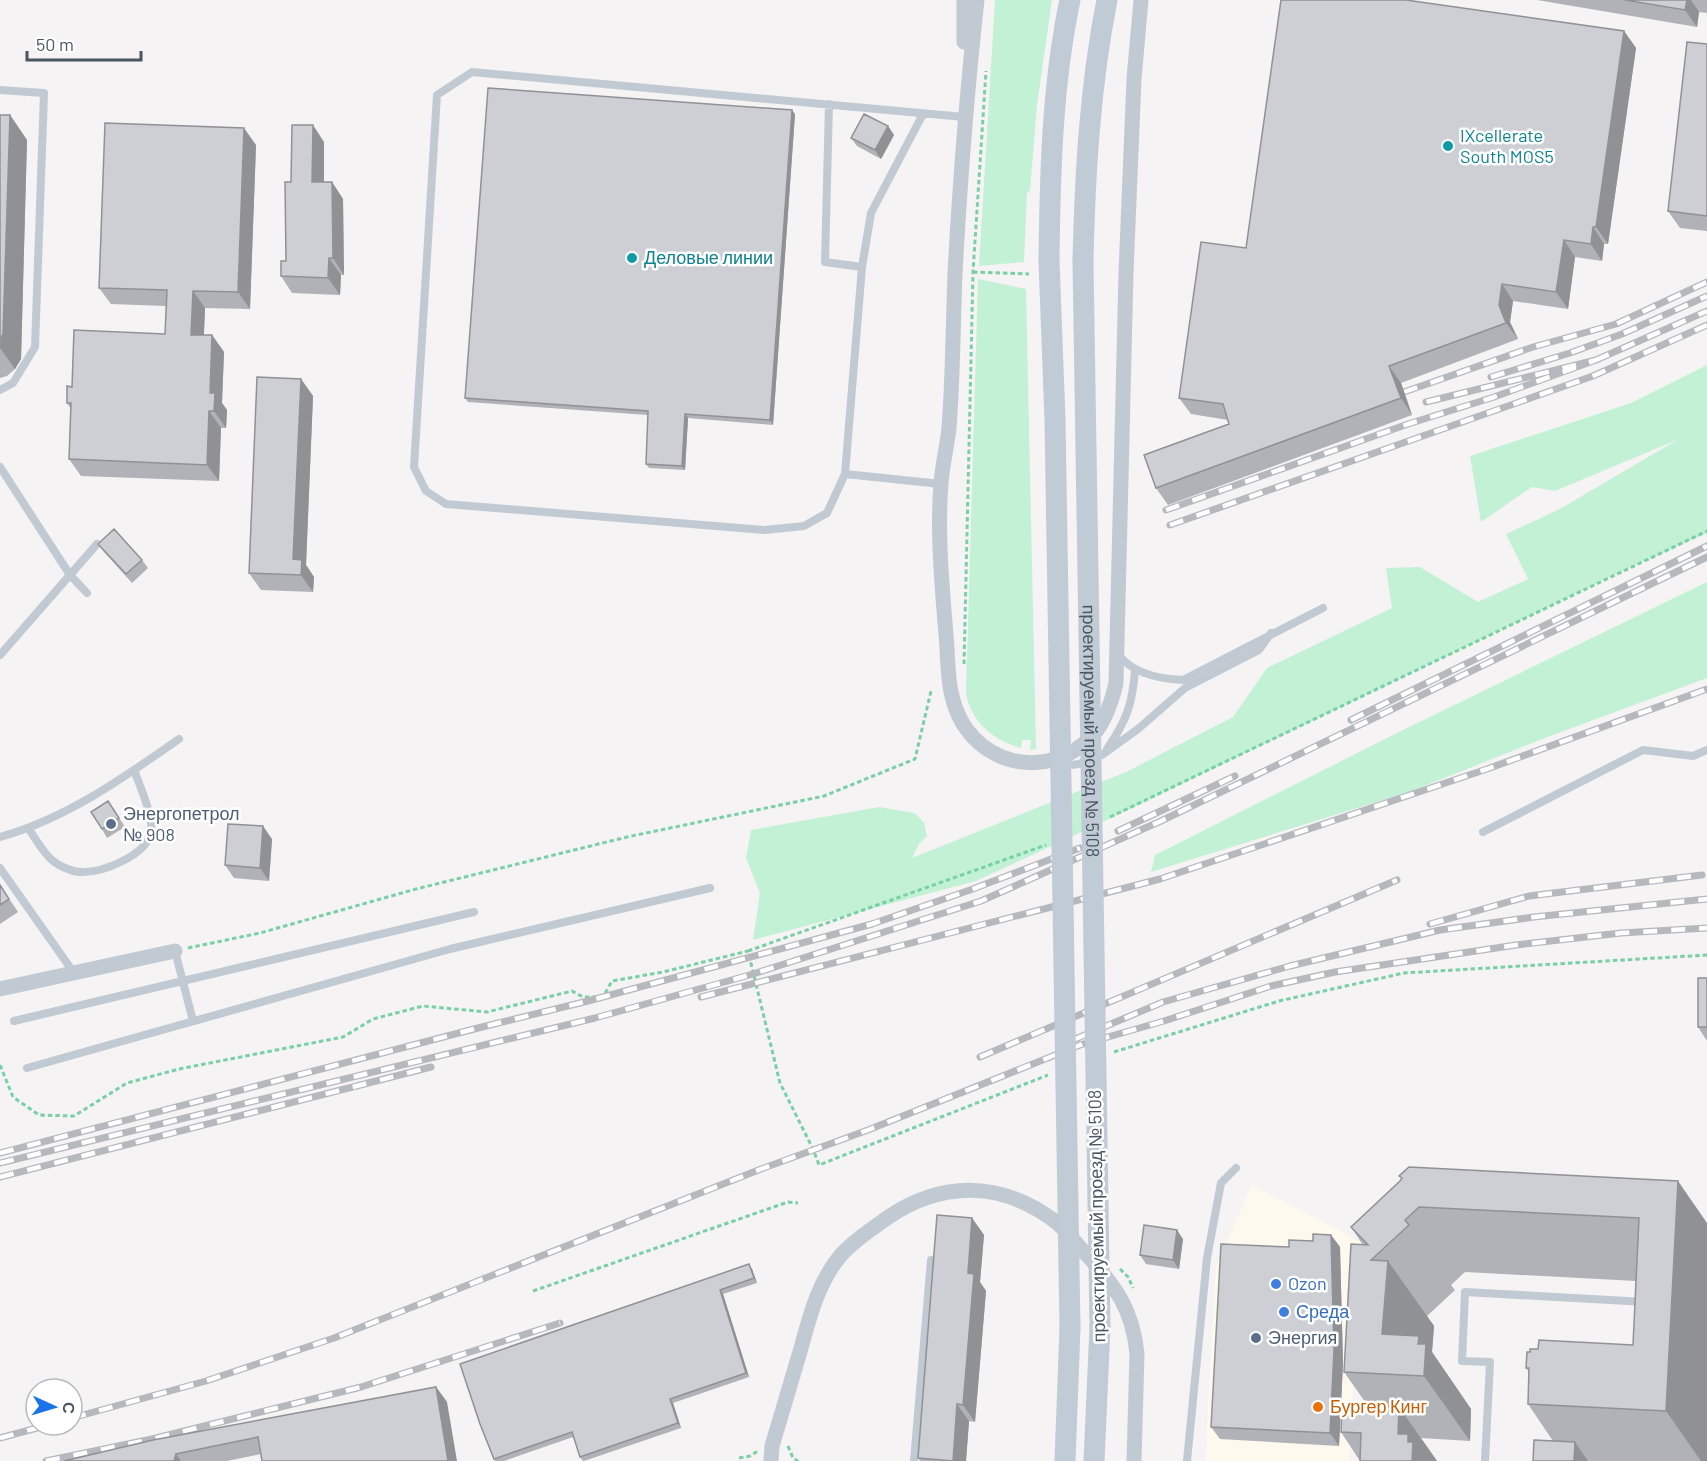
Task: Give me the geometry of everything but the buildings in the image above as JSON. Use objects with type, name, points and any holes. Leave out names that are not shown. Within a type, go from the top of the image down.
[{"type":"main road","name":"проектируемый проезд № 5108","points":[[1065,1461],[1070,1328],[1054,420],[1049,261],[1050,180],[1056,96],[1070,0]]},
{"type":"main road","name":"проектируемый проезд № 5108","points":[[1094,1461],[1100,1327],[1083,261],[1085,179],[1092,102],[1107,0]]},
{"type":"street","points":[[964,0],[964,117],[948,429],[940,484],[942,591],[951,693],[954,707],[976,743],[1003,758],[1034,763],[1059,757],[1084,743],[1099,727],[1113,698],[1116,682],[1127,251],[1134,79],[1141,0]]},
{"type":"street","points":[[964,117],[977,0]]},
{"type":"street","points":[[0,989],[175,951]]},
{"type":"street","points":[[771,1461],[772,1446],[812,1313],[818,1295],[834,1264],[854,1243],[898,1211],[923,1198],[949,1191],[971,1190],[988,1191],[1022,1201],[1058,1224],[1109,1279],[1121,1297],[1135,1336],[1134,1461]]},
{"type":"lane","points":[[1139,31],[1148,0]]},
{"type":"lane","points":[[923,114],[872,213],[862,267],[845,474],[827,513],[804,526],[765,530],[446,504],[426,491],[414,467],[437,95],[472,72],[964,117]]},
{"type":"lane","points":[[0,90],[44,93],[35,347],[13,383],[0,390]]},
{"type":"lane","points":[[829,104],[825,262],[862,267]]},
{"type":"lane","points":[[0,467],[70,575],[87,593]]},
{"type":"lane","points":[[845,474],[940,484]]},
{"type":"lane","points":[[0,655],[97,544]]},
{"type":"lane","points":[[1117,651],[1135,669],[1164,679],[1183,680],[1323,608]]},
{"type":"lane","points":[[1034,763],[1067,766],[1102,755],[1138,729],[1185,688],[1258,650],[1271,633]]},
{"type":"lane","points":[[1102,755],[1123,727],[1134,691],[1135,669]]},
{"type":"lane","points":[[0,837],[29,829],[113,785],[179,739]]},
{"type":"lane","points":[[1484,832],[1643,750],[1693,756],[1707,750]]},
{"type":"lane","points":[[29,829],[45,852],[58,865],[80,873],[123,861],[147,843],[151,832],[149,815],[134,770]]},
{"type":"lane","points":[[0,868],[75,973]]},
{"type":"lane","points":[[27,1068],[450,949],[710,888]]},
{"type":"lane","points":[[14,1021],[474,912]]},
{"type":"lane","points":[[175,951],[194,1021]]},
{"type":"lane","points":[[1187,1461],[1207,1258],[1221,1183],[1236,1168]]},
{"type":"lane","points":[[914,1461],[931,1260]]},
{"type":"lane","points":[[1485,1461],[1490,1362],[1462,1361],[1465,1292],[1653,1302]]},
{"type":"path","points":[[986,71],[973,272],[1029,274]]},
{"type":"path","points":[[1106,819],[1707,531]]},
{"type":"path","points":[[175,951],[260,933],[416,889],[627,837],[824,796],[915,759],[931,691]]},
{"type":"path","points":[[0,1065],[13,1097],[39,1115],[74,1116],[128,1083],[179,1069],[343,1037],[374,1018],[423,1006],[487,1012],[572,991],[583,997],[603,997],[612,981],[663,972],[748,951],[1051,843]]},
{"type":"path","points":[[748,951],[780,1083],[819,1165],[1057,1072]]},
{"type":"path","points":[[1106,1054],[1279,1001],[1404,973],[1707,955]]},
{"type":"path","points":[[533,1291],[788,1202],[798,1203]]},
{"type":"path","points":[[1113,1262],[1128,1277],[1138,1298]]},
{"type":"path","points":[[788,1442],[790,1454],[798,1461]]},
{"type":"path","points":[[739,1458],[750,1456],[762,1445]]},
{"type":"shaded area","name":"Среда","points":[[1252,1185],[1361,1242],[1349,1461],[1205,1461],[1216,1266]]},
{"type":"green space","points":[[995,0],[1052,0],[1037,105],[1030,191],[1027,192],[1024,262],[979,266]]},
{"type":"green space","points":[[978,279],[1026,289],[1036,749],[1030,750],[1031,740],[1022,740],[1021,748],[1002,741],[985,729],[973,713],[966,693]]},
{"type":"green space","points":[[1707,365],[1707,533],[1616,574],[976,881],[753,940],[760,893],[746,858],[751,830],[879,807],[915,813],[924,823],[927,836],[919,844],[912,858],[1126,772],[1233,717],[1267,668],[1392,608],[1386,568],[1420,567],[1478,602],[1528,579],[1506,534],[1558,510],[1679,439],[1555,491],[1532,487],[1481,522],[1470,456],[1631,403]]},
{"type":"green space","points":[[1707,582],[1707,678],[1550,736],[1409,792],[1151,872],[1155,855],[1401,731]]},
{"type":"railway","points":[[1404,392],[1533,347],[1616,324],[1707,282]]},
{"type":"railway","points":[[1491,377],[1570,353],[1622,334],[1707,296]]},
{"type":"railway","points":[[1596,360],[1707,311]]},
{"type":"railway","points":[[1170,525],[1593,376],[1707,325]]},
{"type":"railway","points":[[1166,510],[1596,360],[1426,402]]},
{"type":"railway","points":[[1351,720],[1707,546]]},
{"type":"railway","points":[[0,1163],[595,1018],[753,974],[981,901],[1161,821],[1707,557]]},
{"type":"railway","points":[[701,997],[1160,879],[1487,769],[1707,689]]},
{"type":"railway","points":[[1118,831],[1235,776]]},
{"type":"railway","points":[[0,1153],[588,1001],[872,924],[1080,848]]},
{"type":"railway","points":[[1430,924],[1529,896],[1702,875]]},
{"type":"railway","points":[[980,1057],[1397,880]]},
{"type":"railway","points":[[1073,1040],[1163,1002],[1290,966],[1440,930],[1534,917],[1707,899]]},
{"type":"railway","points":[[84,1415],[206,1381],[334,1338],[1080,1045],[1164,1021],[1271,986],[1335,972],[1516,945],[1621,933],[1707,928]]},
{"type":"railway","points":[[0,1177],[431,1067]]},
{"type":"railway","points":[[46,1461],[152,1439],[361,1387],[560,1323]]},
{"type":"railway","points":[[0,1438],[24,1432]]},
{"type":"place","name":"IXcellerate South MOS5","points":[[1448,146]]},
{"type":"place","name":"Деловые линии","points":[[632,258]]},
{"type":"place","name":"Энергопетрол № 908","points":[[111,824]]},
{"type":"place","name":"Ozon","points":[[1276,1284]]},
{"type":"place","name":"Среда","points":[[1284,1312]]},
{"type":"place","name":"Энергия","points":[[1256,1338]]},
{"type":"place","name":"Бургер Кинг","points":[[1318,1407]]}]
